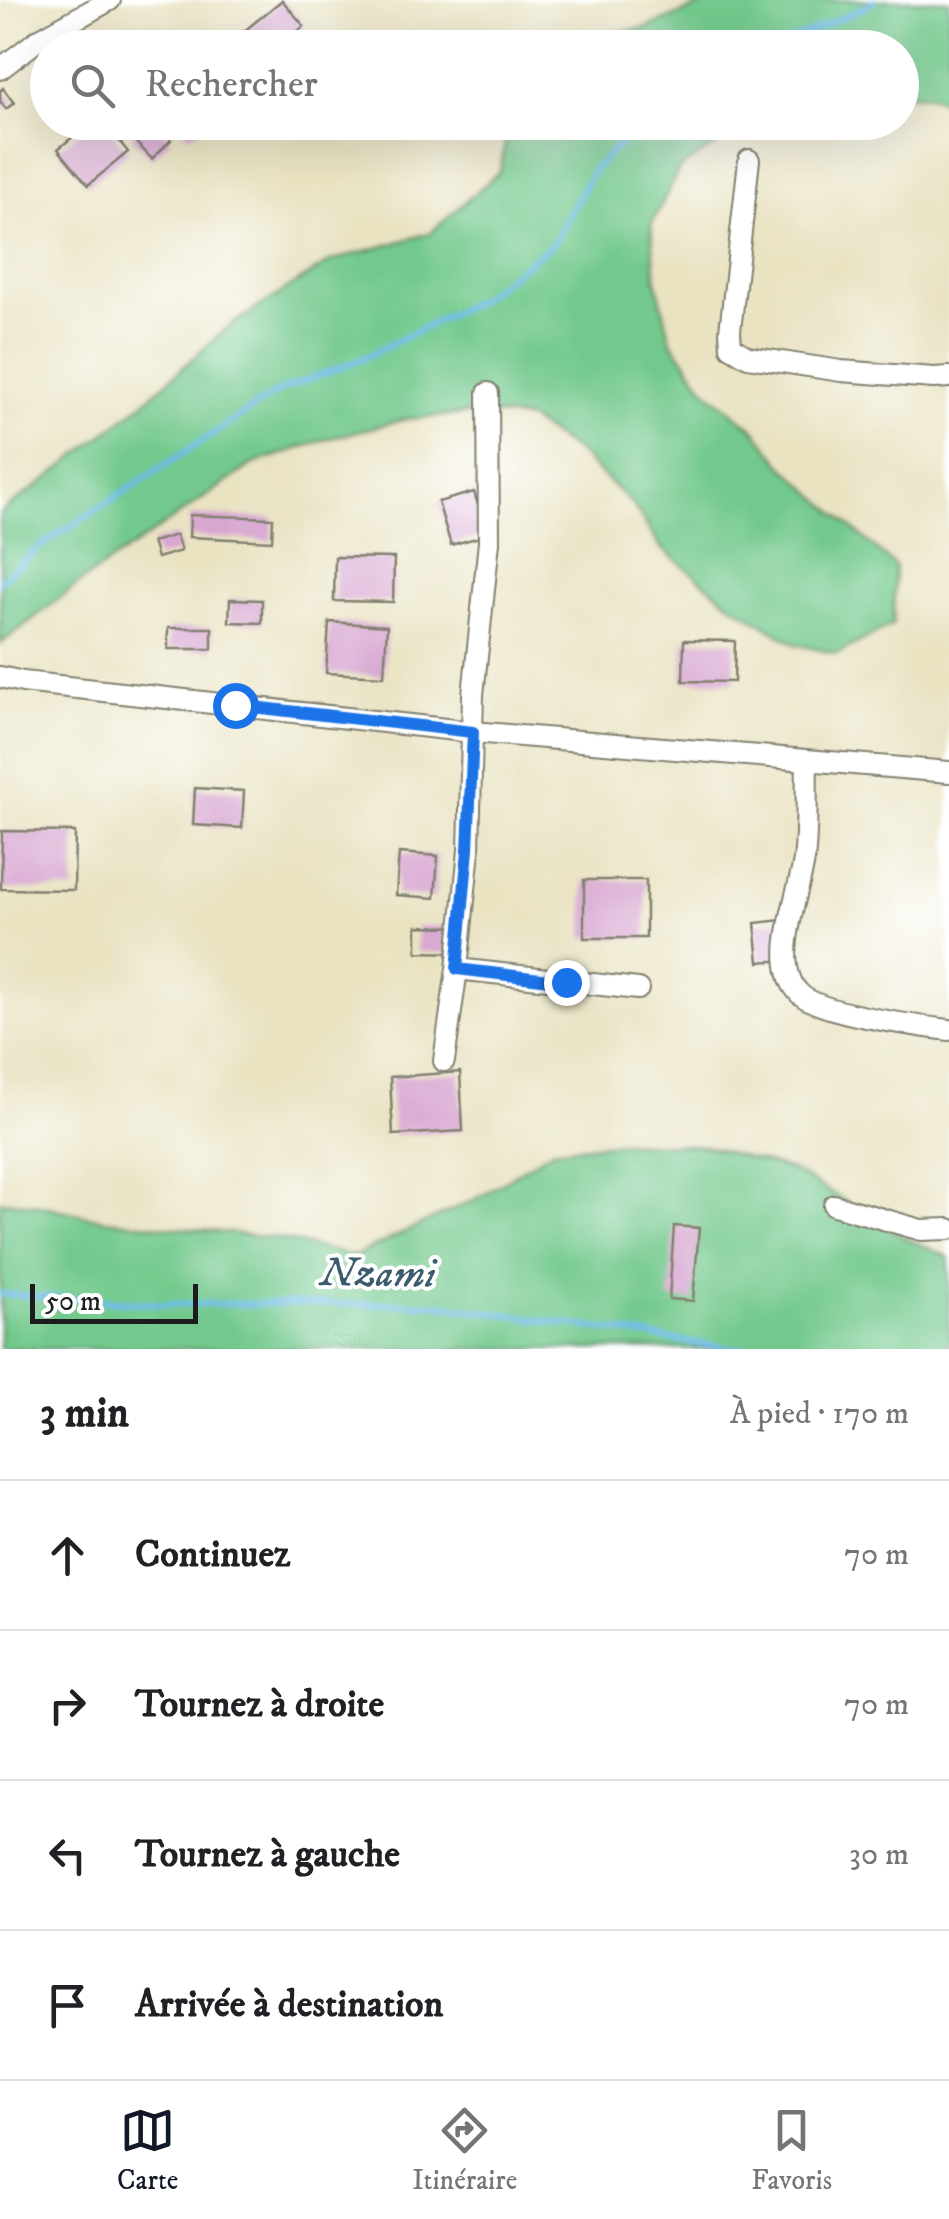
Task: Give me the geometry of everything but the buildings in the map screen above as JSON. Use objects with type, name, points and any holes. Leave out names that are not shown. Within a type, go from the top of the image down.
[{"type":"street","points":[[56,30],[110,0]]},
{"type":"street","points":[[0,68],[30,46]]},
{"type":"street","points":[[749,160],[731,347],[748,357],[840,371],[949,377]]},
{"type":"street","points":[[444,1061],[468,850],[474,695],[489,542],[488,393]]},
{"type":"street","points":[[0,677],[473,732],[949,772]]},
{"type":"street","points":[[807,760],[804,861],[787,946],[788,971],[800,994],[839,1010],[949,1030]]},
{"type":"street","points":[[457,969],[638,990]]},
{"type":"street","points":[[834,1205],[920,1230],[949,1229]]},
{"type":"green space","points":[[714,0],[949,0],[949,104],[919,95],[919,30],[632,30]]},
{"type":"green space","points":[[506,140],[724,140],[679,169],[651,225],[656,279],[671,341],[707,391],[755,430],[785,468],[895,566],[893,624],[837,654],[795,644],[731,604],[661,548],[634,506],[578,452],[528,419],[478,413],[406,419],[323,440],[253,464],[78,584],[0,644],[0,513],[143,403],[231,325],[331,261],[430,233],[500,171]]},
{"type":"green space","points":[[624,1142],[705,1146],[791,1170],[905,1238],[949,1257],[949,1349],[0,1349],[0,1201],[34,1204],[106,1220],[275,1238],[355,1256],[482,1196],[552,1150]]},
{"type":"waterway","points":[[815,30],[874,0]]},
{"type":"waterway","points":[[0,581],[38,548],[279,391],[362,359],[476,301],[552,245],[594,169],[624,140]]},
{"type":"waterway","name":"Nzami","points":[[0,1294],[159,1304],[434,1304],[752,1349]]},
{"type":"route","points":[[235,705],[473,732],[457,969],[566,982]]}]
